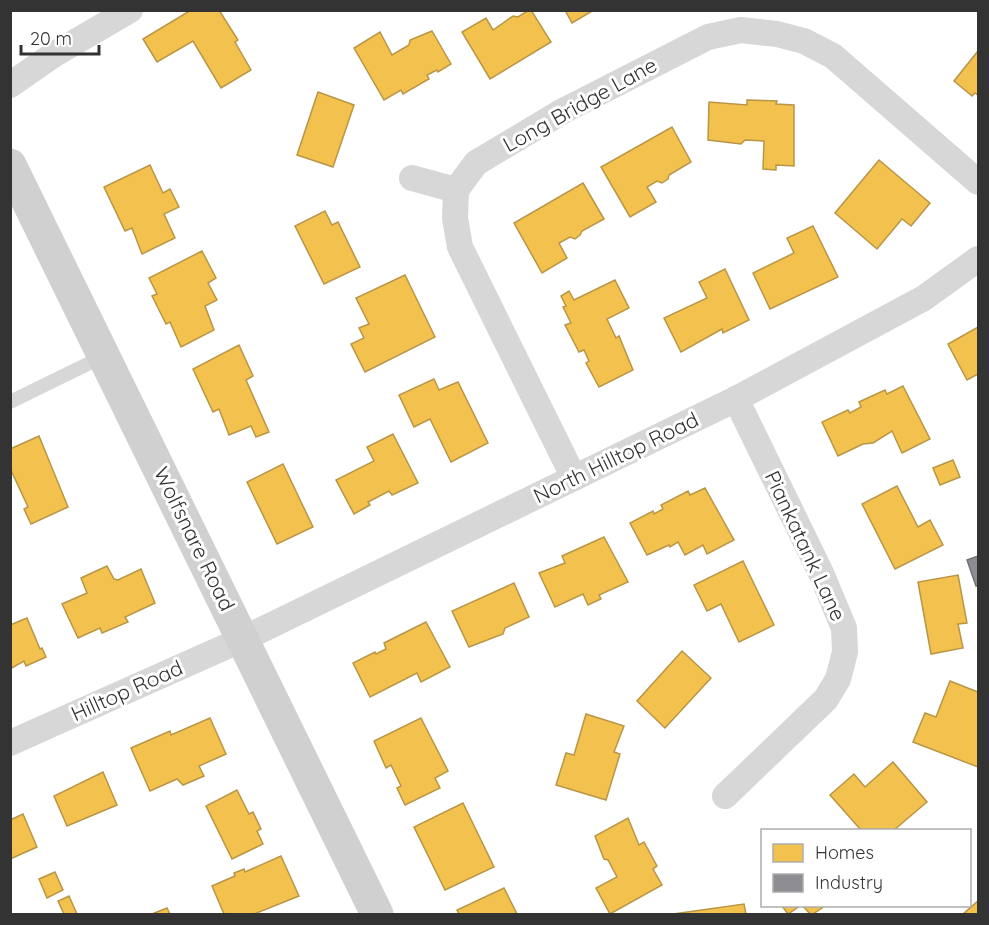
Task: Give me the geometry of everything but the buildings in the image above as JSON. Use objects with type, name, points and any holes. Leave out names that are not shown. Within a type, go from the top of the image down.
[{"type":"street","points":[[10,85],[53,55],[130,10]]},
{"type":"street","name":"Long Bridge Lane","points":[[456,190],[476,163],[563,111],[708,37],[741,30],[777,34],[804,41],[832,56],[978,182]]},
{"type":"street","name":"Wolfsnare Road","points":[[10,165],[377,915]]},
{"type":"street","points":[[412,178],[456,190],[455,218],[460,247],[574,478]]},
{"type":"street","name":"North Hilltop Road","points":[[243,639],[736,399],[924,298],[978,259]]},
{"type":"street","name":"Piankatank Lane","points":[[725,796],[826,699],[838,679],[845,652],[844,628],[821,573],[736,399]]},
{"type":"street","name":"Hilltop Road","points":[[10,743],[243,639]]},
{"type":"lane","points":[[10,402],[104,356]]}]
